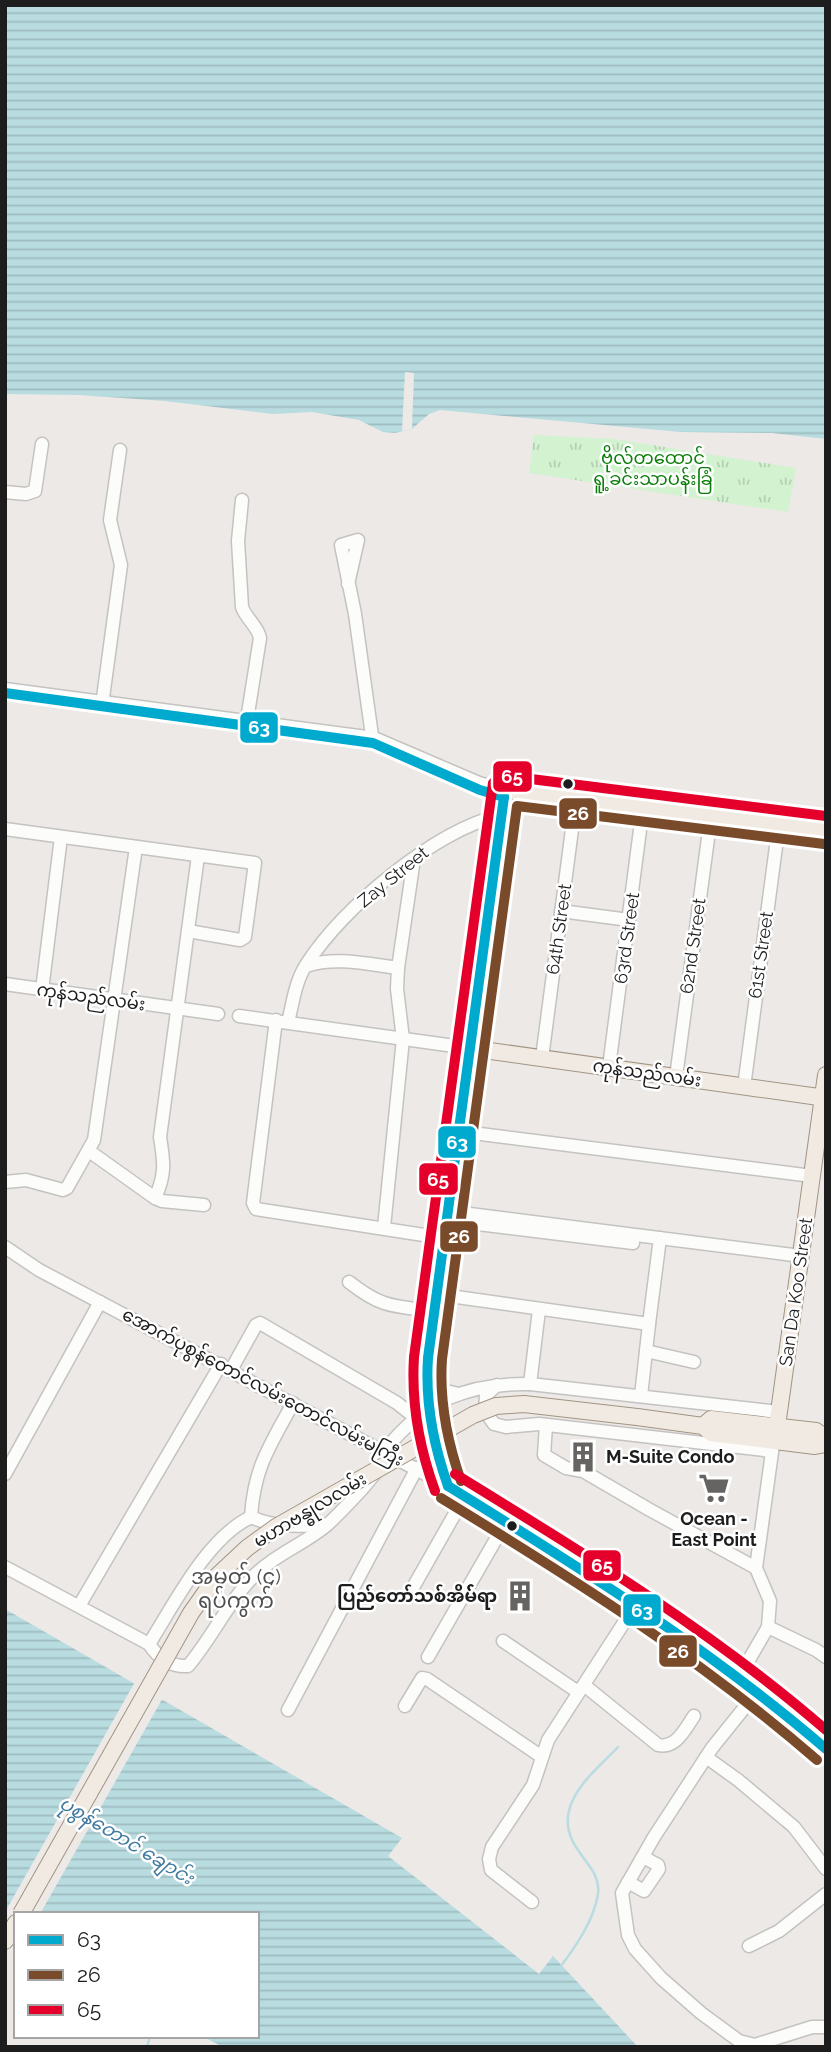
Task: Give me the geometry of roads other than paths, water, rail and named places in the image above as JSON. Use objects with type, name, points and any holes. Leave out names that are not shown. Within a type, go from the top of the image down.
[{"type":"main road","points":[[448,1486],[422,1413],[434,1302],[504,794],[711,819],[826,837]]},
{"type":"main road","points":[[778,828],[826,830]]},
{"type":"main road","name":"ကုန်သည်လမ်း","points":[[469,1048],[824,1098]]},
{"type":"main road","name":"San Da Koo Street","points":[[775,1433],[826,1074]]},
{"type":"main road","name":"မဟာဗန္ဓုလလမ်း","points":[[22,1912],[191,1613],[217,1576],[247,1548],[276,1527],[454,1424],[496,1406],[524,1404],[703,1426],[711,1419],[775,1433],[815,1446],[826,1444]]},
{"type":"main road","name":"မဟာဗန္ဓုလလမ်း","points":[[775,1433],[816,1431],[826,1438]]},
{"type":"main road","name":"အောက်ပုစွန်တောင်လမ်းတောင်လမ်းမကြီး","points":[[448,1486],[507,1520],[636,1604],[793,1718],[826,1749]]},
{"type":"street","points":[[5,492],[26,494],[35,491],[42,444]]},
{"type":"street","points":[[102,704],[121,565],[110,520],[120,450]]},
{"type":"street","points":[[242,500],[238,541],[242,607],[245,616],[259,631],[260,638],[246,724]]},
{"type":"street","points":[[348,584],[374,741]]},
{"type":"street","points":[[5,691],[374,741],[480,790],[504,794]]},
{"type":"street","name":"64th Street","points":[[542,1058],[576,803]]},
{"type":"street","name":"63rd Street","points":[[609,1068],[643,811]]},
{"type":"street","name":"Zay Street","points":[[384,1227],[256,1209],[253,1203],[282,1021],[306,966],[345,917],[431,846],[476,821],[500,815]]},
{"type":"street","name":"62nd Street","points":[[676,1077],[711,819]]},
{"type":"street","name":"61st Street","points":[[744,1087],[778,828]]},
{"type":"street","points":[[5,829],[255,863],[243,939],[188,931]]},
{"type":"street","points":[[41,990],[61,837]]},
{"type":"street","points":[[5,1182],[26,1180],[63,1190],[94,1140],[136,847]]},
{"type":"street","points":[[155,1198],[164,1178],[160,1137],[198,856]]},
{"type":"street","points":[[414,859],[398,968],[397,989],[403,1039],[384,1227],[443,1238]]},
{"type":"street","points":[[561,911],[629,920]]},
{"type":"street","points":[[306,966],[320,961],[340,961],[398,968]]},
{"type":"street","name":"ကုန်သည်လမ်း","points":[[5,984],[218,1014]]},
{"type":"street","points":[[239,1016],[469,1048]]},
{"type":"street","points":[[457,1131],[812,1176]]},
{"type":"street","points":[[89,1151],[155,1198],[204,1205]]},
{"type":"street","points":[[446,1215],[800,1260]]},
{"type":"street","points":[[641,1396],[660,1242]]},
{"type":"street","name":"အောက်ပုစွန်တောင်လမ်းတောင်လမ်းမကြီး","points":[[5,1247],[39,1270],[448,1486]]},
{"type":"street","points":[[349,1282],[383,1305],[434,1302],[538,1310],[649,1324]]},
{"type":"street","points":[[5,1474],[100,1302]]},
{"type":"street","points":[[530,1384],[538,1310]]},
{"type":"street","points":[[79,1606],[226,1367],[256,1325],[260,1323],[397,1404],[422,1413]]},
{"type":"street","points":[[646,1351],[694,1362]]},
{"type":"street","points":[[428,1369],[446,1391],[459,1394]]},
{"type":"street","points":[[5,1567],[149,1644],[155,1653],[169,1663],[177,1667],[188,1666],[251,1577],[327,1525],[374,1474],[384,1451],[422,1413],[459,1394],[499,1383],[641,1396],[775,1433]]},
{"type":"street","points":[[499,1383],[486,1395],[484,1404],[487,1417],[494,1424],[506,1427],[546,1425],[775,1433]]},
{"type":"street","points":[[251,1517],[253,1490],[261,1463],[293,1403]]},
{"type":"street","points":[[546,1425],[544,1455],[566,1468],[583,1471],[756,1567]]},
{"type":"street","points":[[739,1678],[768,1627],[770,1601],[756,1567],[775,1433]]},
{"type":"street","points":[[288,1710],[417,1468]]},
{"type":"street","points":[[411,1591],[465,1496]]},
{"type":"street","points":[[251,1517],[265,1524],[327,1525]]},
{"type":"street","points":[[149,1644],[201,1563],[239,1523],[251,1517]]},
{"type":"street","points":[[428,1657],[507,1520]]},
{"type":"street","points":[[532,1902],[491,1870],[489,1859],[492,1847],[533,1785],[548,1740],[636,1604]]},
{"type":"street","points":[[768,1627],[826,1657]]},
{"type":"street","points":[[503,1642],[581,1688],[658,1745],[666,1747],[674,1744],[694,1716]]},
{"type":"street","points":[[405,1706],[422,1678],[427,1679],[542,1757]]},
{"type":"street","points":[[757,1692],[706,1757],[622,1892],[628,1935],[635,1949],[661,1978],[739,2041],[748,2044],[770,2041],[812,2027],[826,2027]]},
{"type":"street","points":[[706,1757],[794,1827],[826,1869]]},
{"type":"street","points":[[628,1882],[644,1891],[659,1869],[658,1865],[643,1857]]},
{"type":"street","points":[[749,1946],[779,1931],[826,1894]]},
{"type":"water","points":[[5,5],[826,5],[826,439],[772,433],[681,432],[440,410],[429,414],[412,429],[395,433],[383,432],[359,420],[312,412],[273,414],[165,401],[79,395],[5,394]]},
{"type":"water","name":"ပုစွန်တောင် ချောင်း","points":[[5,1609],[402,1838],[388,1856],[539,1974],[553,1956],[638,2047],[223,2047],[206,2038],[259,2038],[259,1912],[14,1912],[14,1917],[5,1928]]},
{"type":"waterway","points":[[561,1966],[588,1923],[596,1904],[598,1889],[593,1872],[573,1842],[568,1828],[568,1814],[579,1789],[618,1747]]},
{"type":"waterway","points":[[147,2047],[149,2038]]},
{"type":"place","name":"M-Suite Condo","points":[[583,1457]]},
{"type":"place","name":"Ocean - East Point","points":[[714,1488]]},
{"type":"place","name":"ပြည်တော်သစ်အိမ််ရာ","points":[[520,1596]]},
{"type":"district","name":"အမှတ် (၄) ရပ်ကွက်","points":[[236,1589]]},
{"type":"park label","name":"ဗိုလ်တထောင် ရူ့ခင်းသာပန်းခြံ","points":[[653,468]]}]
